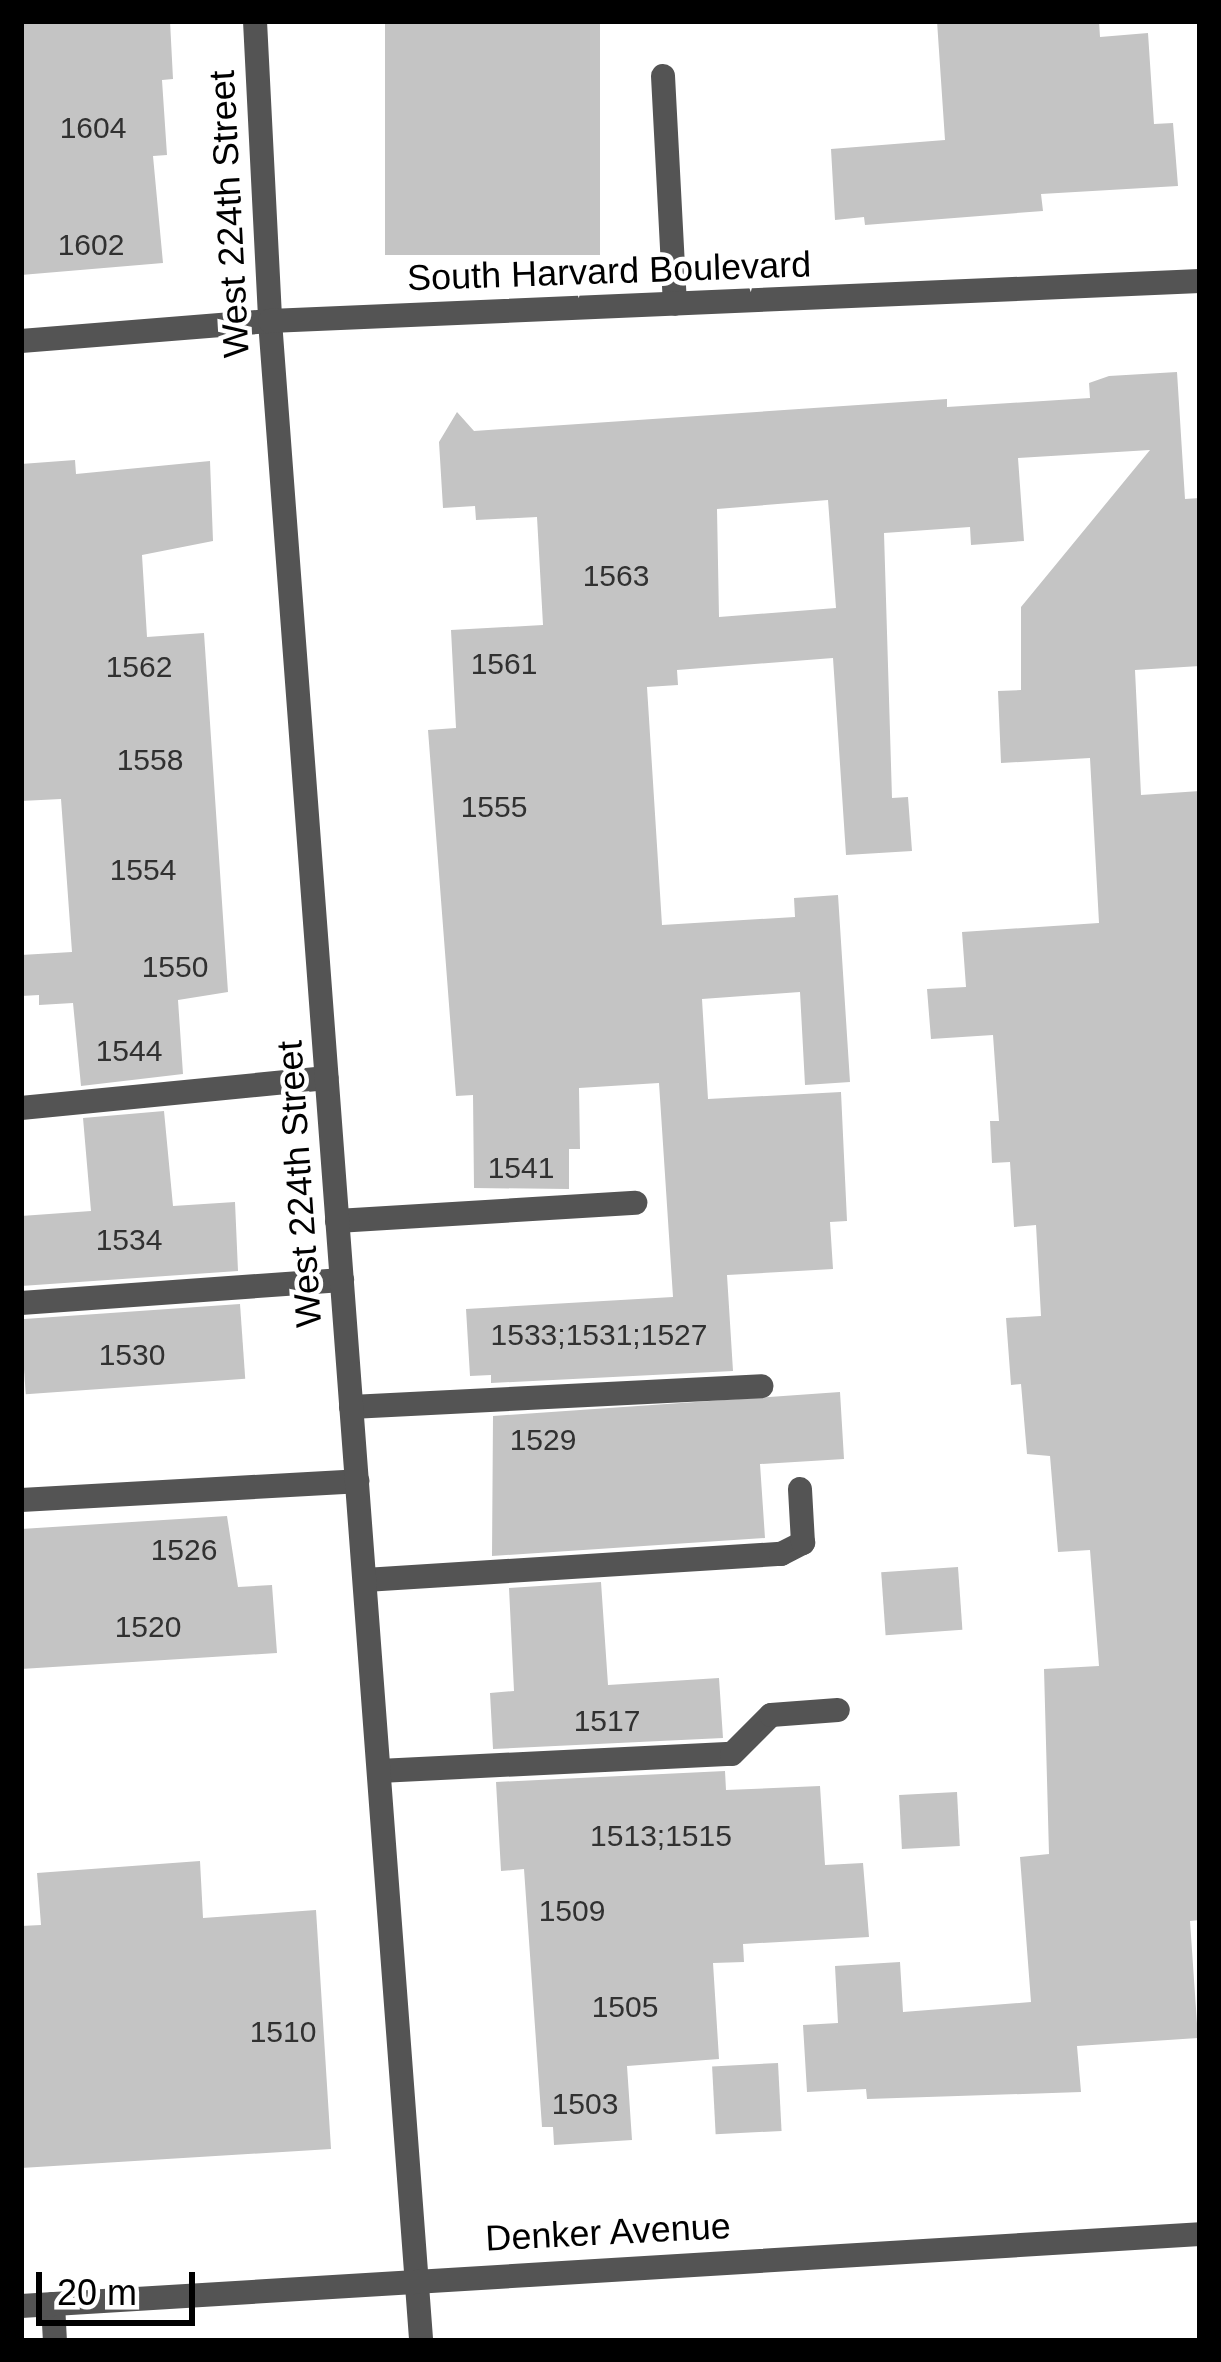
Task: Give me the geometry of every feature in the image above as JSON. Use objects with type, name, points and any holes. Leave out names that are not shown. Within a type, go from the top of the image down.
[{"type":"street","name":"West 224th Street","points":[[255,21],[270,321],[421,2341]]},
{"type":"street","points":[[663,76],[675,304]]},
{"type":"street","name":"South Harvard Boulevard","points":[[21,341],[270,321],[1200,281]]},
{"type":"street","points":[[21,1108],[327,1078]]},
{"type":"street","points":[[337,1221],[635,1203]]},
{"type":"street","points":[[21,1303],[342,1280]]},
{"type":"street","points":[[351,1407],[761,1386]]},
{"type":"street","points":[[21,1500],[357,1481]]},
{"type":"street","points":[[365,1580],[781,1555],[802,1543],[800,1489]]},
{"type":"street","points":[[379,1771],[732,1754],[771,1715],[838,1710]]},
{"type":"street","name":"Denker Avenue","points":[[21,2306],[1200,2234]]},
{"type":"street","points":[[53,2304],[55,2341]]},
{"type":"building","points":[[21,21],[170,21],[173,79],[162,80],[167,155],[153,156],[163,263],[21,275]]},
{"type":"building","points":[[385,21],[600,21],[600,255],[385,255]]},
{"type":"building","points":[[937,21],[1099,21],[1100,37],[1148,33],[1154,124],[1173,123],[1178,186],[1041,194],[1043,211],[865,225],[864,217],[835,220],[831,149],[945,140]]},
{"type":"building","points":[[1177,372],[1185,499],[1200,498],[1200,666],[1135,670],[1141,795],[1200,791],[1200,1920],[1190,1921],[1198,2038],[1077,2046],[1081,2092],[867,2099],[866,2089],[807,2092],[803,2025],[838,2023],[835,1966],[900,1962],[903,2012],[1031,2002],[1020,1857],[1049,1854],[1044,1669],[1099,1666],[1090,1550],[1058,1552],[1050,1456],[1027,1454],[1021,1384],[1011,1385],[1006,1318],[1041,1316],[1036,1225],[1014,1227],[1010,1162],[992,1163],[990,1121],[999,1121],[993,1035],[931,1039],[927,989],[966,987],[962,932],[1099,923],[1090,758],[1001,763],[998,691],[1021,690],[1021,607],[1150,450],[1018,458],[1024,541],[971,545],[970,527],[884,533],[892,798],[908,797],[912,851],[846,855],[833,658],[677,670],[678,685],[647,687],[662,925],[795,917],[794,898],[838,895],[850,1082],[805,1085],[800,992],[702,999],[708,1099],[841,1092],[847,1221],[830,1222],[833,1269],[727,1275],[733,1371],[491,1383],[491,1375],[470,1376],[466,1309],[673,1297],[659,1083],[579,1088],[580,1149],[569,1149],[569,1189],[474,1188],[473,1095],[456,1096],[428,730],[456,728],[451,630],[543,625],[537,517],[476,520],[475,506],[443,508],[439,442],[457,412],[474,431],[947,399],[947,407],[1090,398],[1089,383],[1109,376]],"holes":[[[828,500],[836,608],[719,617],[717,509]]]},
{"type":"building","points":[[75,460],[76,474],[210,461],[213,541],[142,555],[147,637],[204,633],[228,992],[178,1000],[183,1074],[81,1086],[73,1003],[39,1005],[39,995],[21,996],[21,955],[72,952],[61,799],[21,801],[21,464]]},
{"type":"building","points":[[164,1111],[173,1206],[235,1202],[238,1271],[21,1286],[21,1216],[91,1211],[83,1118]]},
{"type":"building","points":[[240,1304],[245,1379],[26,1394],[21,1319]]},
{"type":"building","points":[[840,1392],[844,1459],[760,1464],[765,1538],[492,1556],[493,1416]]},
{"type":"building","points":[[227,1516],[238,1587],[272,1585],[277,1653],[21,1669],[21,1529]]},
{"type":"building","points":[[958,1567],[962,1630],[886,1635],[881,1572]]},
{"type":"building","points":[[601,1582],[608,1685],[719,1678],[723,1738],[493,1749],[490,1693],[514,1691],[509,1588]]},
{"type":"building","points":[[725,1771],[726,1790],[820,1786],[825,1865],[863,1863],[869,1937],[743,1944],[744,1962],[713,1963],[719,2059],[627,2066],[632,2140],[554,2145],[553,2127],[542,2127],[524,1869],[501,1871],[496,1782]]},
{"type":"building","points":[[957,1792],[960,1846],[902,1849],[899,1795]]},
{"type":"building","points":[[200,1861],[203,1918],[316,1910],[331,2149],[21,2168],[21,1926],[41,1925],[37,1873]]},
{"type":"building","points":[[778,2063],[782,2131],[716,2134],[712,2066]]}]
